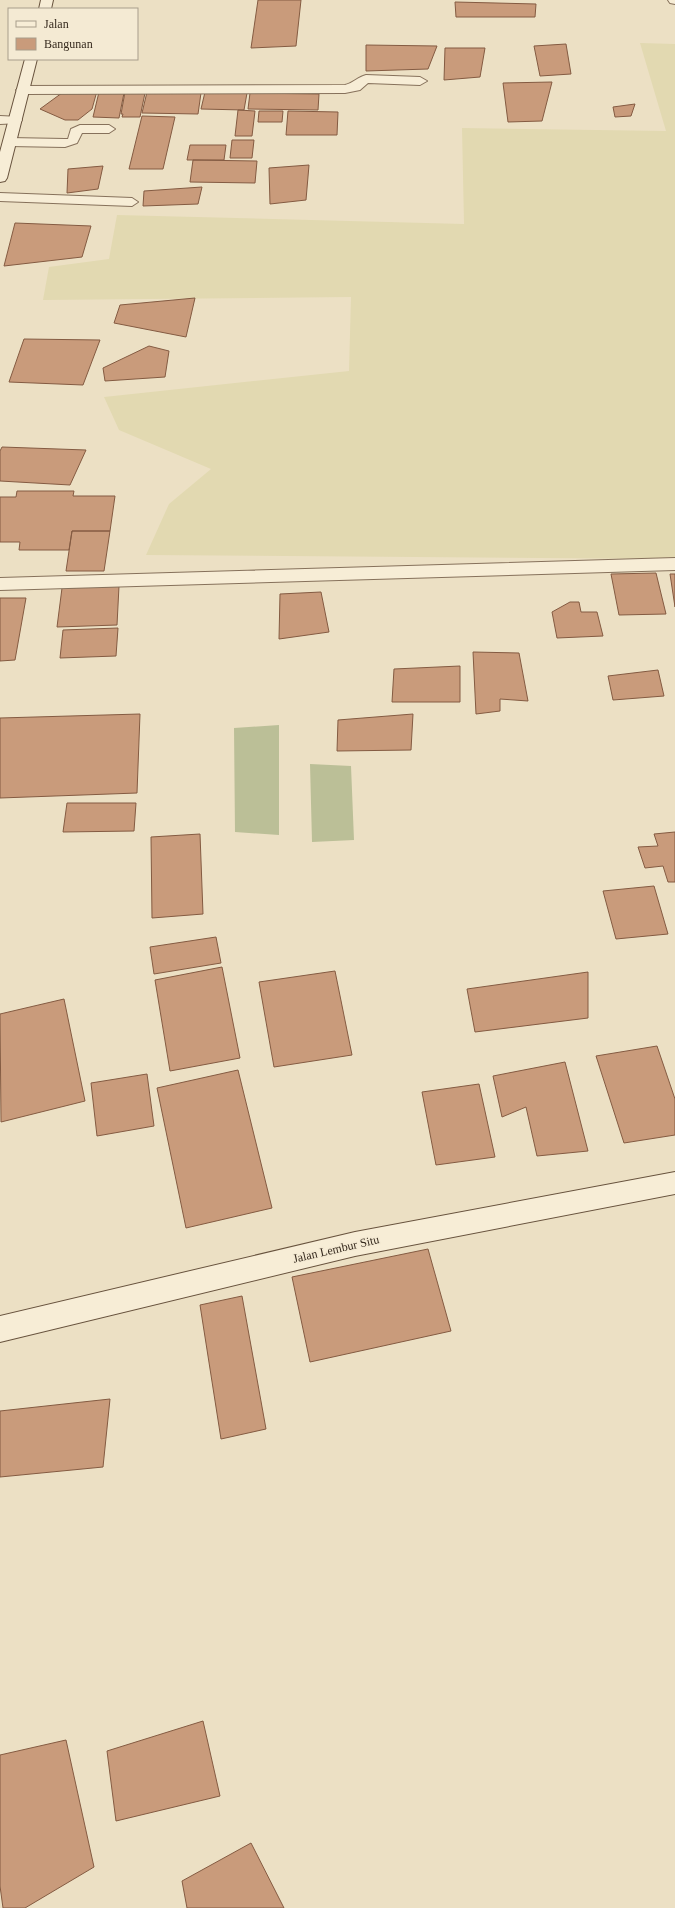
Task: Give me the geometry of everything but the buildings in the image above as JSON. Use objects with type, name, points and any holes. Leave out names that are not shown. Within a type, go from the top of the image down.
[{"type":"street","points":[[0,178],[31,60]]},
{"type":"street","points":[[23,90],[345,89],[355,87],[360,81],[366,79],[420,81]]},
{"type":"street","points":[[0,120],[15,120]]},
{"type":"street","points":[[0,584],[675,564]]},
{"type":"street","name":"Jalan Lembur Situ","points":[[0,1330],[355,1244],[675,1183]]},
{"type":"lane","points":[[9,142],[65,143],[73,141],[75,131],[80,129],[109,129]]},
{"type":"lane","points":[[0,197],[132,202]]},
{"type":"shaded area","points":[[640,43],[675,44],[675,559],[146,555],[169,504],[211,469],[119,430],[104,397],[349,371],[351,297],[43,300],[49,267],[109,259],[117,215],[464,224],[462,128],[666,131]]},
{"type":"green space","points":[[279,725],[279,835],[235,832],[234,728]]},
{"type":"green space","points":[[310,764],[351,766],[354,840],[312,842]]}]
